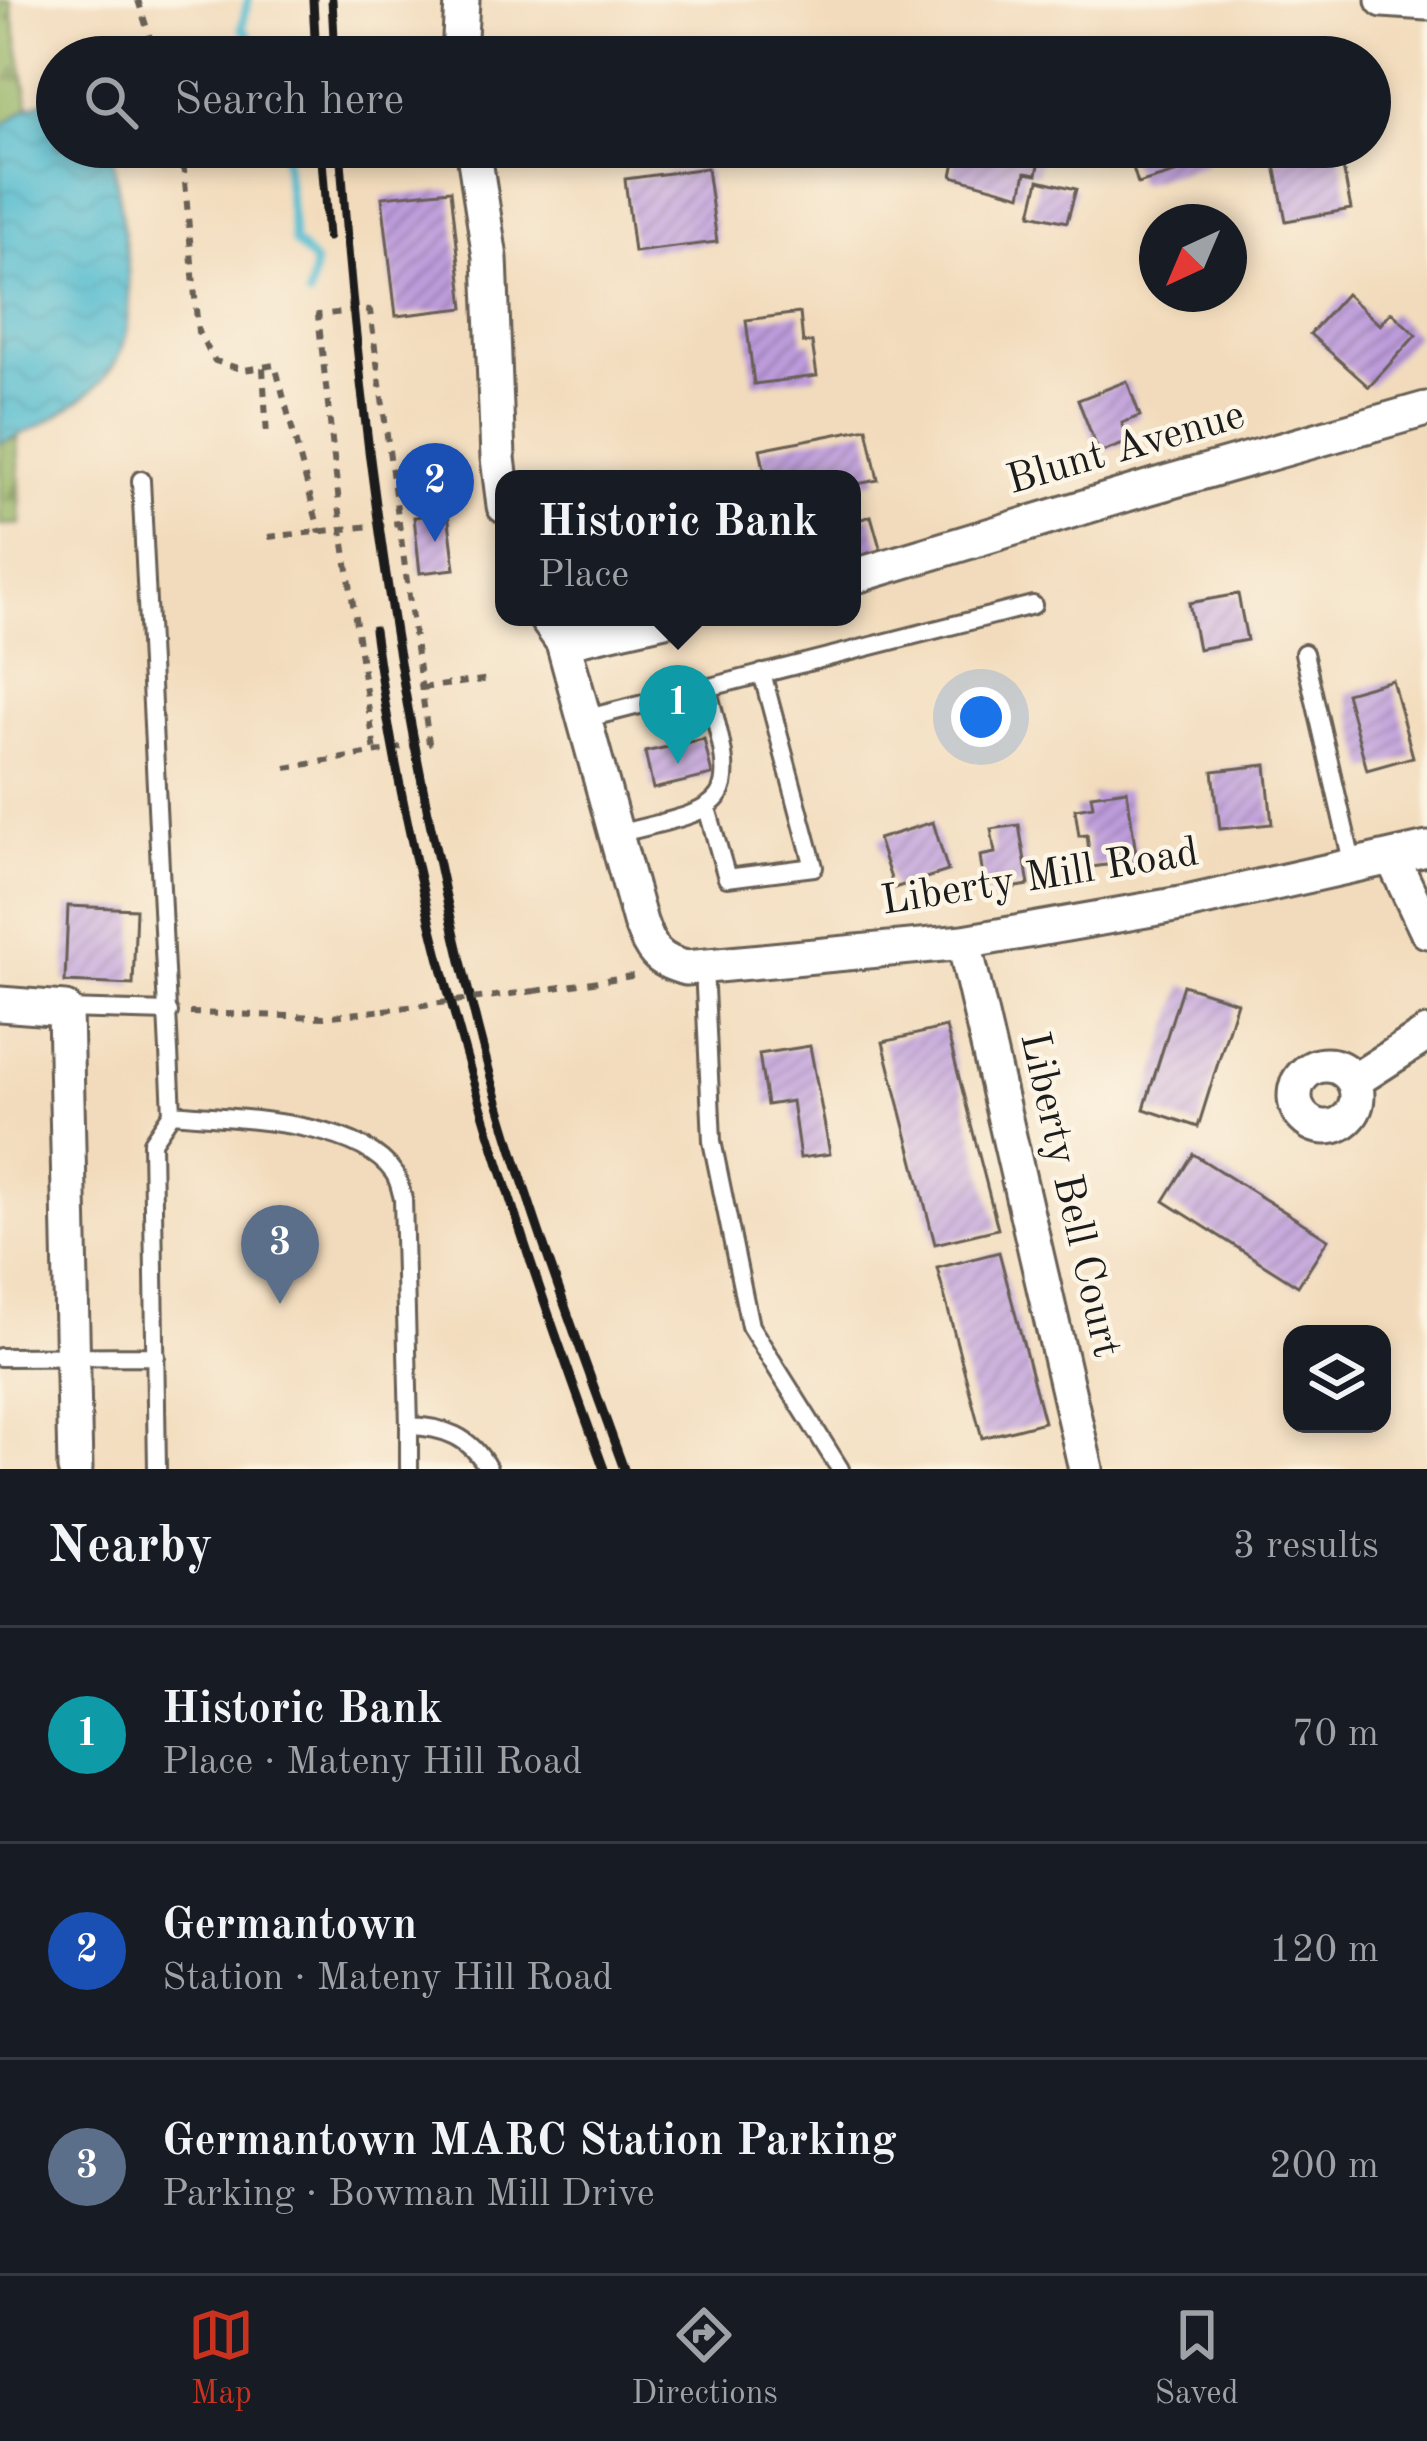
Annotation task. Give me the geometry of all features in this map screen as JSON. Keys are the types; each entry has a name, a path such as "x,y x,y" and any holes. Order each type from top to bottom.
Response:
{"street":[{"path":"460,36 462,0"},
{"path":"1383,0 1427,3"},
{"path":"476,168 490,258 499,470"},
{"name":"Blunt Avenue","path":"861,574 1426,409"},
{"path":"584,626 554,629 650,949 663,962"},
{"name":"Liberty Mill Road","path":"663,962 686,968 964,942 1186,903 1427,849"},
{"path":"1392,857 1427,931"},
{"name":"Liberty Bell Court","path":"964,942 1086,1469"},
{"path":"0,1004 65,1009 75,1469"},
{"path":"1354,1081 1427,1034"}],"lane":[{"path":"141,480 172,1113 152,1142 157,1469"},
{"path":"584,718 1033,605"},
{"path":"1304,653 1353,866"},
{"path":"707,808 728,878 814,867 762,674"},
{"path":"616,834 689,817 722,793 728,772 706,687"},
{"path":"704,966 712,1141 750,1326 840,1469"},
{"path":"65,1009 169,1012"},
{"path":"172,1113 319,1132 374,1153 395,1174 403,1199 409,1469"},
{"path":"0,1357 156,1356"},
{"path":"409,1426 438,1427 465,1440 488,1469"}],"path":[{"path":"138,0 149,36"},
{"path":"184,168 198,332 214,361 244,370 275,364 320,533"},
{"path":"286,768 375,752 429,742 370,310 318,315 342,530 375,752"},
{"path":"263,368 267,437"},
{"path":"268,537 399,523"},
{"path":"422,688 490,679"},
{"path":"169,1012 276,1017 384,1010 629,979 663,962"}],"green space":[{"path":"0,0 10,0 29,107 0,127"},
{"path":"18,436 21,524 0,525 0,443"}],"water":[{"path":"36,104 36,168 115,168 126,252 128,320 118,358 92,390 37,427 0,443 0,127"}],"building":[{"path":"707,168 717,242 634,252 625,179"},
{"path":"954,168 1038,168 1037,174 1026,172 1021,195 952,176"},
{"path":"1133,168 1192,168 1138,184"},
{"path":"1276,168 1343,168 1351,209 1286,221"},
{"path":"1039,180 1076,189 1067,222 1031,214"},
{"path":"451,190 464,308 396,316 382,197"},
{"path":"1346,294 1380,325 1391,312 1416,335 1369,387 1310,334"},
{"path":"800,313 803,343 812,342 817,376 754,384 746,320"},
{"path":"1127,381 1140,416 1122,423 1129,442 1099,453 1078,400"},
{"path":"867,428 878,480 861,483 861,470 764,470 760,449"},
{"path":"448,513 455,569 420,573 414,517"},
{"path":"871,516 881,551 861,557 861,519"},
{"path":"1238,594 1247,640 1198,649 1189,603"},
{"path":"1392,680 1413,757 1367,770 1346,693"},
{"path":"704,739 712,775 653,789 645,752"},
{"path":"1266,765 1272,824 1220,829 1213,771"},
{"path":"1127,790 1137,861 1091,867 1087,835 1079,836 1075,809 1093,806 1091,795"},
{"path":"933,822 948,871 894,888 878,839"},
{"path":"1019,825 1029,885 985,892 980,856 995,853 991,829"},
{"path":"68,906 136,909 133,985 65,982"},
{"path":"1183,985 1237,1002 1198,1127 1144,1109"},
{"path":"946,1027 998,1229 935,1244 883,1042"},
{"path":"810,1046 830,1154 800,1158 792,1101 767,1105 759,1054"},
{"path":"1193,1154 1328,1239 1298,1286 1164,1201"},
{"path":"999,1252 1044,1422 982,1438 937,1268"}],"waterway":[{"path":"248,0 242,28 248,36"},
{"path":"286,168 294,242 315,263 309,296"}],"railway":[{"path":"313,0 315,36"},
{"path":"332,0 334,36"},
{"path":"323,168 328,237"},
{"path":"342,168 374,494 433,836 502,1115 624,1469"},
{"path":"374,630 412,845 466,1056 531,1264 604,1469"}],"place":[{"name":"Germantown","path":"435,542"},
{"name":"Historic Bank","path":"678,764"},
{"name":"Germantown MARC Station Parking","path":"280,1304"}]}
